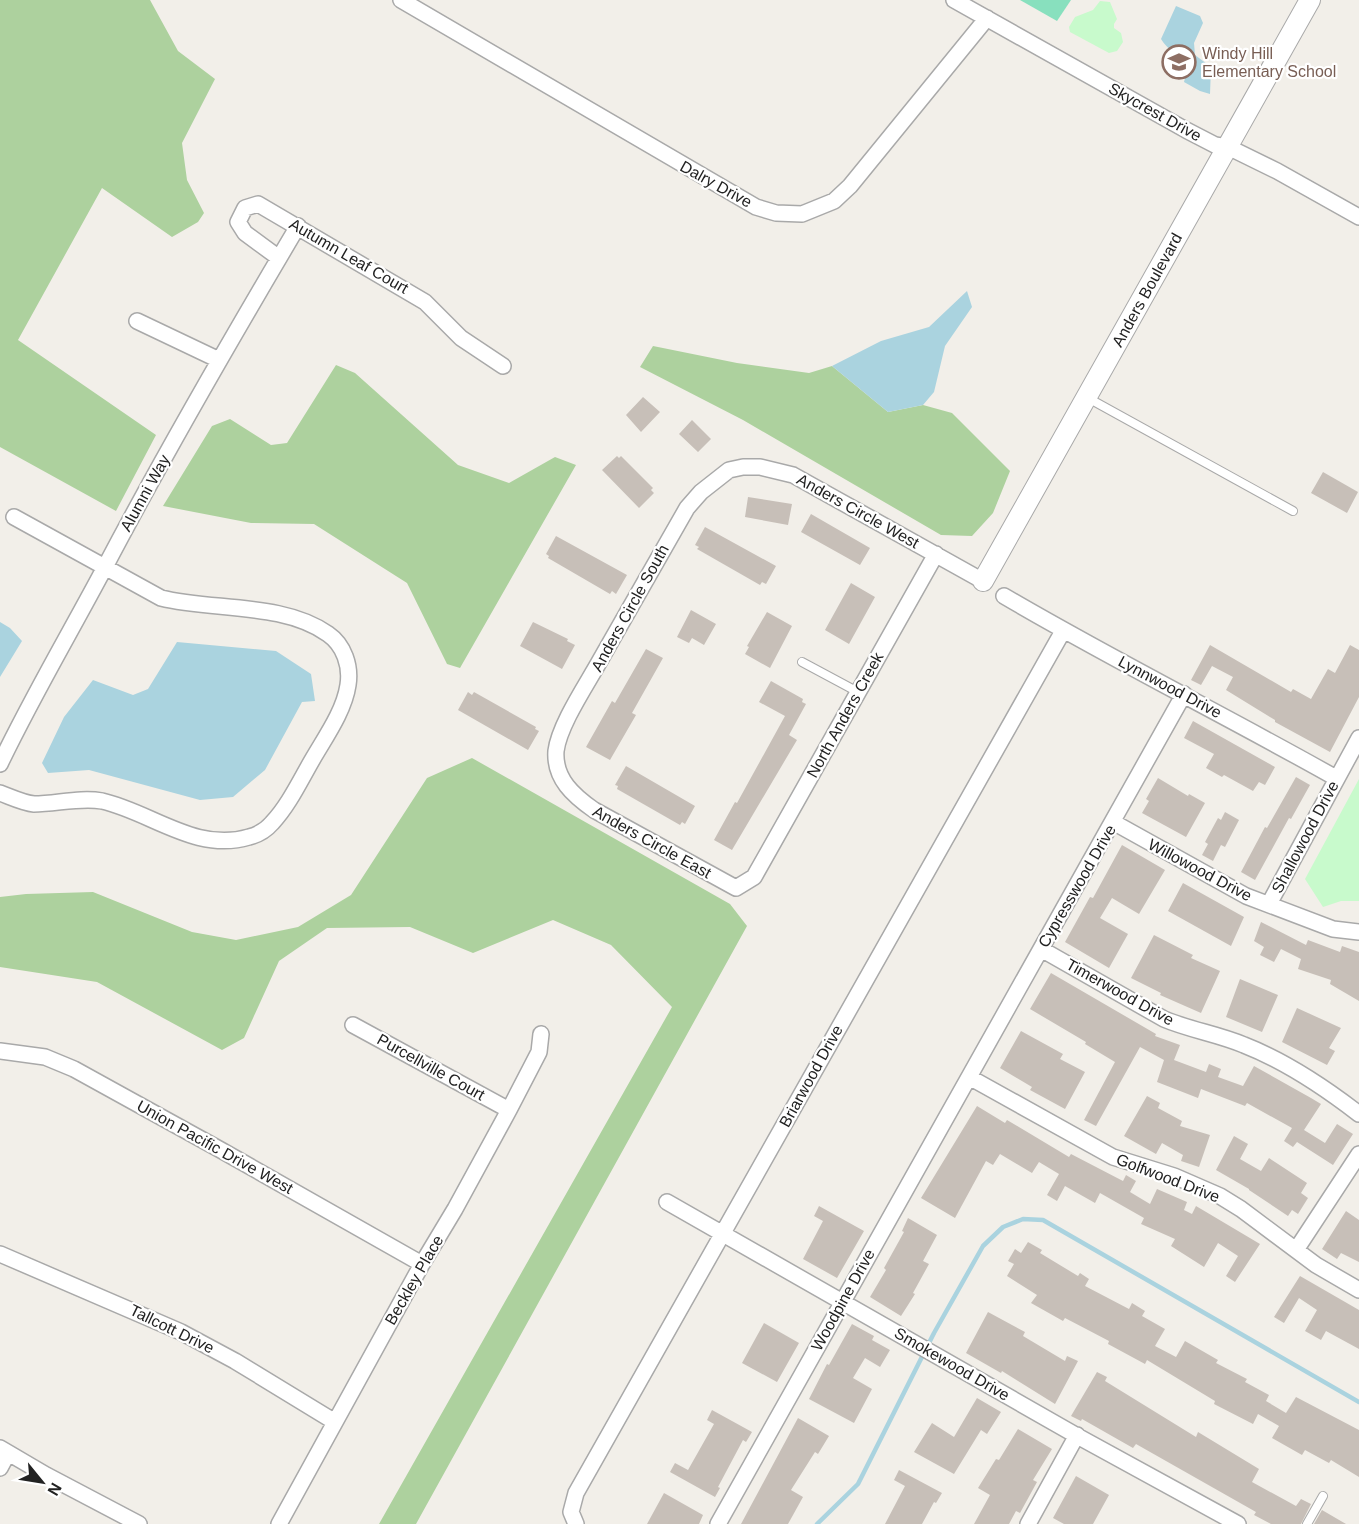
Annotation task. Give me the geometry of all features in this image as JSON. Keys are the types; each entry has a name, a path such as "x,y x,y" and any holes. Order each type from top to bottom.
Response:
{"street":[{"name":"Dalry Drive","path":"401,0 756,207 776,213 801,214 834,201 850,186 987,18"},
{"name":"Skycrest Drive","path":"954,0 1186,130 1277,171 1359,217"},
{"name":"Anders Boulevard","path":"983,581 1310,0"},
{"name":"Autumn Leaf Court","path":"279,258 245,233 238,222 245,208 258,204 425,302 461,338 503,366"},
{"name":"Alumni Way","path":"0,764 48,668 219,360 298,226"},
{"path":"137,321 219,360"},
{"name":"Anders Circle West","path":"743,467 760,466 793,475 983,581"},
{"name":"Anders Circle South","path":"560,775 556,751 572,711 687,508 701,492 729,470 743,467"},
{"path":"0,793 33,804 100,801 177,831 212,840 230,841 250,837 271,824 288,802 344,702 349,685 348,663 340,645 328,634 310,624 283,615 180,603 161,598 14,517"},
{"name":"North Anders Creek","path":"753,877 936,554"},
{"name":"Lynnwood Drive","path":"1004,596 1063,631 1184,694 1336,778"},
{"name":"Briarwood Drive","path":"576,1524 571,1512 576,1493 1063,631"},
{"name":"Cypresswood Drive","path":"969,1077 1184,694"},
{"name":"Shallowood Drive","path":"1269,904 1359,738"},
{"name":"Anders Circle East","path":"560,775 566,788 594,810 735,888 753,877"},
{"name":"Willowood Drive","path":"1113,822 1246,897 1333,929 1359,932"},
{"name":"Timerwood Drive","path":"1041,949 1180,1026 1244,1045 1296,1071 1359,1114"},
{"name":"Purcellville Court","path":"353,1025 509,1110"},
{"name":"Beckley Place","path":"279,1524 509,1110 539,1052 541,1034"},
{"name":"Union Pacific Drive West","path":"0,1051 45,1057 74,1069 422,1264"},
{"name":"Golfwood Drive","path":"969,1077 1113,1157 1174,1176 1220,1196 1333,1277 1359,1290"},
{"name":"Woodpine Drive","path":"718,1524 969,1077"},
{"path":"1296,1250 1359,1154"},
{"name":"Smokewood Drive","path":"667,1202 843,1300 1077,1436 1238,1524"},
{"name":"Tallcott Drive","path":"0,1254 181,1332 235,1360 335,1422"},
{"path":"1028,1524 1077,1436"},
{"path":"0,1468 4,1450 139,1524"}],"lane":[{"path":"1087,397 1293,511"},
{"path":"801,662 858,692"},
{"path":"1307,1524 1323,1497"}],"green space":[{"path":"0,0 150,0 178,51 215,79 182,143 187,180 204,213 198,222 172,237 102,188 18,340 156,435 116,511 0,447"},
{"path":"1020,0 1071,0 1057,21"},
{"path":"1100,1 1110,2 1117,19 1114,28 1121,33 1123,42 1117,51 1109,53 1070,32 1069,27 1075,17 1093,10"},
{"path":"653,346 737,363 809,373 832,366 888,412 923,405 952,413 1010,471 993,513 972,536 941,535 743,420 640,367"},
{"path":"336,365 355,373 458,465 509,483 555,457 576,465 460,668 447,664 407,583 314,524 251,523 163,506 212,426 230,419 271,445 287,443"},
{"path":"472,758 730,904 747,926 416,1524 379,1524 672,1007 611,945 553,920 473,953 410,927 327,928 279,961 244,1038 222,1050 97,982 0,967 0,897 93,892 192,932 236,940 298,927 351,895 427,778"},
{"path":"1359,779 1359,901 1341,901 1323,907 1305,879"}],"water":[{"path":"1176,6 1200,16 1203,23 1194,43 1195,55 1211,67 1210,94 1184,82 1188,66 1161,39"},
{"path":"967,291 972,307 945,346 934,392 923,405 888,412 832,366 881,341 929,327"},
{"path":"0,622 10,628 22,641 0,677"},
{"path":"177,642 276,651 311,674 315,701 302,702 265,770 233,797 200,800 89,770 48,773 42,763 64,717 93,680 133,695 148,689"}],"building":[{"path":"643,397 660,412 641,432 626,415"},
{"path":"692,420 711,439 698,452 679,434"},
{"path":"617,456 619,458 621,456 653,488 651,490 654,493 639,508 602,470"},
{"path":"1323,472 1358,492 1347,513 1311,493"},
{"path":"748,497 792,504 788,525 745,517"},
{"path":"811,514 870,548 860,565 801,532"},
{"path":"705,527 776,566 766,584 762,582 760,585 697,549 699,547 695,545"},
{"path":"556,536 627,575 616,594 612,591 610,594 548,558 546,554"},
{"path":"851,583 875,597 849,644 825,630"},
{"path":"691,610 716,624 704,645 692,638 689,643 677,637"},
{"path":"767,612 792,626 770,668 745,654 749,647 747,646"},
{"path":"533,622 568,639 567,641 575,645 562,669 520,646"},
{"path":"1210,645 1291,692 1293,689 1311,699 1328,669 1335,673 1350,645 1359,650 1359,697 1330,752 1275,722 1226,690 1233,677 1212,666 1201,685 1191,680"},
{"path":"646,649 663,658 632,713 636,715 610,760 586,747 612,701 615,703"},
{"path":"771,681 803,699 802,702 806,704 789,735 797,740 732,850 714,840 785,716 759,702"},
{"path":"468,692 472,695 474,692 536,727 535,729 539,731 528,750 458,710"},
{"path":"1193,721 1275,767 1265,785 1259,782 1253,791 1206,768 1214,754 1184,738"},
{"path":"626,766 695,806 685,824 682,822 680,825 617,789 618,786 615,785"},
{"path":"1296,777 1310,785 1255,880 1241,872"},
{"path":"1158,778 1188,796 1189,794 1205,803 1186,837 1142,813 1149,801 1146,799"},
{"path":"1225,812 1239,820 1225,847 1221,845 1213,861 1202,855 1208,844 1205,842 1218,818 1221,820"},
{"path":"1122,845 1165,870 1139,914 1112,898 1100,918 1128,934 1109,968 1065,942 1090,897 1093,898"},
{"path":"1183,883 1244,917 1231,946 1168,911"},
{"path":"1261,922 1306,945 1308,940 1340,952 1342,946 1359,952 1359,1001 1330,984 1331,980 1298,969 1301,959 1281,949 1274,962 1260,955 1264,947 1254,941"},
{"path":"1154,935 1193,955 1191,958 1220,971 1201,1013 1160,995 1161,993 1131,978"},
{"path":"1051,973 1156,1034 1155,1036 1180,1045 1174,1060 1206,1072 1209,1064 1221,1069 1218,1077 1243,1086 1254,1066 1321,1104 1304,1130 1325,1143 1337,1124 1353,1134 1333,1165 1297,1142 1293,1147 1284,1141 1292,1128 1247,1103 1245,1106 1201,1089 1198,1098 1157,1082 1164,1060 1140,1047 1096,1126 1084,1120 1115,1062 1030,1009"},
{"path":"1240,979 1278,995 1262,1032 1226,1017"},
{"path":"1297,1008 1341,1028 1329,1048 1335,1051 1327,1065 1282,1042"},
{"path":"1021,1031 1063,1054 1060,1059 1085,1072 1065,1109 1030,1090 1032,1087 1000,1068"},
{"path":"1147,1096 1160,1103 1158,1108 1182,1121 1180,1126 1210,1135 1199,1167 1181,1161 1183,1155 1162,1143 1156,1154 1124,1136"},
{"path":"977,1106 1005,1123 1007,1120 1069,1157 1071,1154 1123,1181 1126,1175 1136,1181 1130,1192 1150,1204 1157,1189 1187,1202 1184,1210 1192,1214 1196,1206 1260,1244 1235,1282 1226,1276 1238,1256 1218,1243 1204,1267 1171,1246 1175,1239 1141,1224 1144,1218 1100,1193 1095,1203 1065,1186 1057,1201 1047,1195 1059,1174 1039,1162 1032,1173 1000,1154 993,1165 986,1161 955,1218 921,1198"},
{"path":"1234,1136 1248,1144 1240,1159 1261,1171 1269,1158 1307,1183 1301,1193 1308,1198 1298,1214 1292,1210 1288,1216 1216,1170"},
{"path":"819,1206 864,1231 837,1278 803,1259 823,1221 814,1216"},
{"path":"1346,1211 1359,1220 1359,1262 1341,1253 1337,1259 1322,1249"},
{"path":"908,1218 937,1235 923,1261 929,1264 913,1293 915,1294 901,1316 870,1297 886,1270 884,1268 904,1232 902,1231"},
{"path":"1028,1242 1042,1250 1040,1253 1078,1276 1080,1273 1089,1279 1085,1286 1129,1309 1132,1303 1145,1311 1142,1316 1165,1329 1155,1346 1176,1357 1185,1341 1218,1360 1216,1363 1247,1379 1245,1382 1269,1395 1266,1401 1286,1413 1296,1397 1359,1430 1359,1477 1331,1460 1329,1463 1305,1450 1302,1455 1272,1438 1279,1426 1258,1414 1253,1424 1214,1404 1215,1401 1147,1360 1145,1364 1108,1344 1109,1341 1065,1318 1063,1321 1031,1303 1037,1295 1007,1276 1014,1264 1008,1261 1015,1249 1021,1253"},
{"path":"1300,1276 1359,1310 1359,1349 1326,1331 1321,1340 1305,1331 1317,1310 1299,1298 1284,1323 1274,1317"},
{"path":"988,1312 1025,1332 1023,1336 1065,1361 1067,1356 1078,1361 1055,1404 1002,1371 1001,1373 966,1353"},
{"path":"764,1323 799,1343 777,1382 742,1363"},
{"path":"852,1324 874,1336 872,1340 890,1350 880,1367 865,1358 853,1378 872,1389 854,1423 809,1399"},
{"path":"1097,1372 1107,1377 1105,1381 1196,1437 1198,1432 1259,1469 1252,1482 1296,1506 1301,1499 1311,1504 1301,1524 1271,1524 1254,1515 1256,1512 1136,1444 1133,1448 1082,1419 1081,1421 1071,1416"},
{"path":"977,1398 1001,1412 987,1434 981,1430 954,1474 914,1452 932,1423 954,1437"},
{"path":"712,1410 752,1432 746,1442 743,1440 715,1497 670,1472 675,1463 688,1470 714,1424 707,1420"},
{"path":"798,1418 829,1436 818,1454 815,1452 791,1490 803,1497 788,1524 741,1524"},
{"path":"1018,1429 1052,1449 1033,1480 1037,1482 1020,1513 1016,1511 1009,1524 974,1524 990,1495 978,1488"},
{"path":"899,1470 942,1493 936,1503 934,1502 922,1524 885,1524 905,1486 894,1480"},
{"path":"1076,1476 1109,1495 1093,1524 1064,1524 1053,1518"},
{"path":"664,1493 703,1515 699,1524 647,1524"},
{"path":"1322,1510 1346,1524 1314,1524"}],"waterway":[{"path":"817,1524 858,1484 934,1333 983,1246 1003,1227 1023,1219 1043,1220 1359,1402"}],"place":[{"name":"Windy Hill Elementary School","path":"1179,62"}]}
